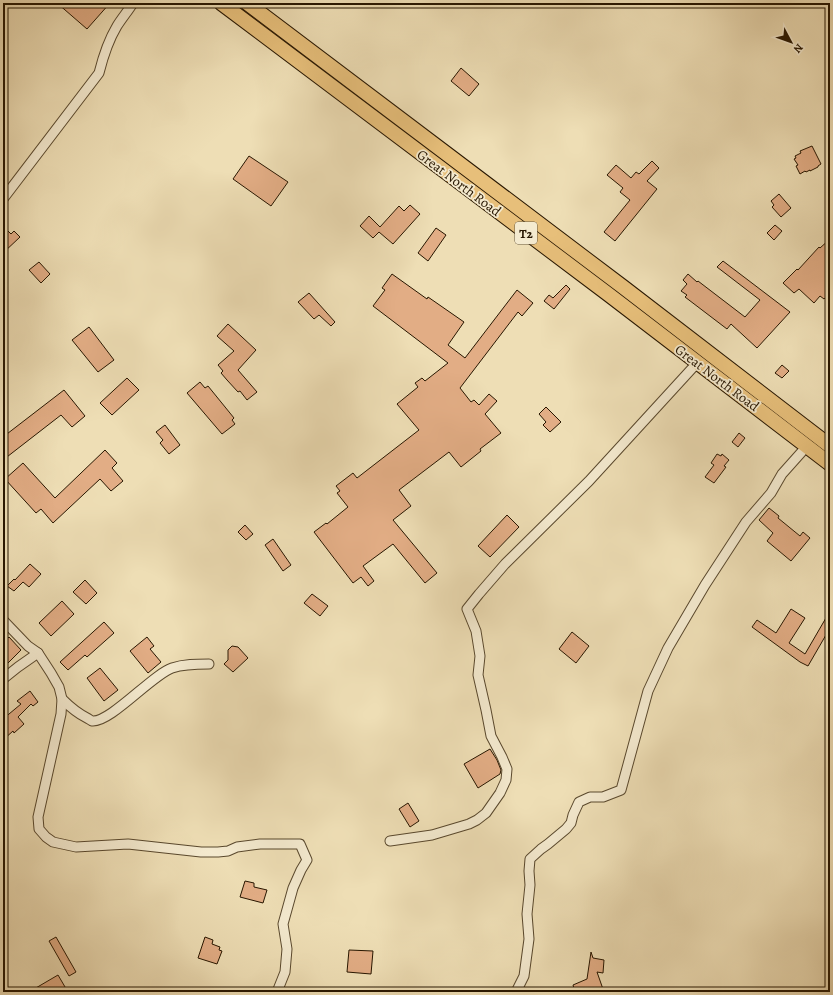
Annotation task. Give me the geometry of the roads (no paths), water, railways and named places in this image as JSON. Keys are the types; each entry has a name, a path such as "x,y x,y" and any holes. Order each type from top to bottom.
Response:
{"main road":[{"name":"Great North Road","path":"221,3 830,464"},
{"name":"Great North Road","path":"247,3 659,314 830,446"}],"street":[{"path":"3,199 99,73 103,55 108,43 116,27 133,3"},
{"path":"390,841 432,835 470,824 486,813 500,793 506,780 507,769 491,736 478,675 480,656 476,631 467,610 505,564 589,481 697,363"},
{"path":"516,992 524,976 529,939 527,914 530,884 530,859 566,829 571,823 573,814 579,802 590,797 603,797 621,790 648,690 668,648 704,585 746,522 771,493 782,474 807,446"},
{"path":"3,620 28,646 38,653 59,686 62,700 61,714 38,817 39,829 46,837 53,842 76,847 128,844 201,852 228,851 237,847 260,844 300,844 307,860 293,888 283,924 287,949 285,972 277,992"},
{"path":"3,679 38,653"},
{"path":"62,700 73,711 92,721 101,719 111,714 162,674 172,668 187,664 209,664"}]}
